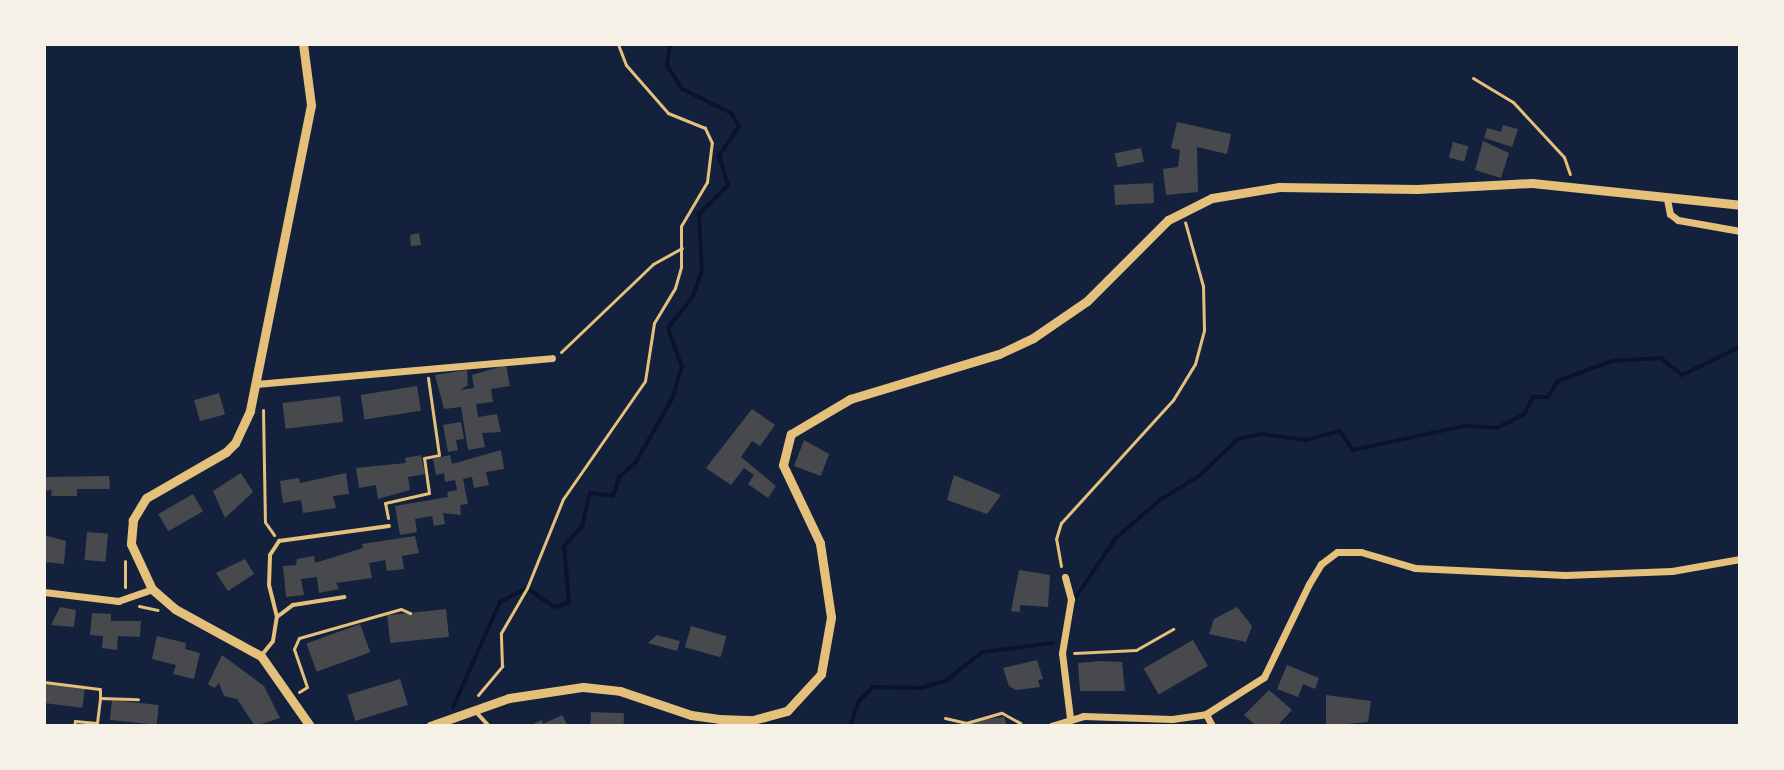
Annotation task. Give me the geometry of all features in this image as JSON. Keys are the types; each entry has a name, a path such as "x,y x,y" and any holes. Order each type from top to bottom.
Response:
{"street":[{"path":"303,44 311,105 256,384 235,443 159,488 136,513 131,544 152,589 175,609 261,656 292,696 310,726"},
{"path":"430,726 473,709 534,693 583,687 620,691 679,712 719,719 765,718 799,703 826,662 831,617 820,543 783,465 791,434 850,399 999,354 1033,338 1087,301 1180,212 1238,191 1279,187 1570,184 1667,199 1740,205"},
{"path":"1667,199 1670,214 1678,220 1740,231"},
{"path":"256,384 495,359 552,358"},
{"path":"1051,726 1070,718 1206,714 1264,677 1309,584 1321,564 1337,552 1361,552 1415,568 1565,575 1672,571 1740,559"},
{"path":"1065,577 1071,599 1062,653 1070,718"},
{"path":"44,592 118,601 152,589"},
{"path":"1206,714 1212,726"}],"lane":[{"path":"261,656 273,641 277,617 269,585 270,555 279,541 389,526"},
{"path":"277,617 293,605 344,597"},
{"path":"473,709 489,726"}],"path":[{"path":"481,692 502,666 501,633 527,588 563,499 645,381 654,323 675,288 682,248 681,226 707,182 712,143 699,124 668,113 626,65 618,44"},
{"path":"1473,78 1513,102 1550,140 1570,170 1570,184"},
{"path":"1065,577 1057,556 1061,523 1173,400 1199,353 1203,286 1195,245 1180,212"},
{"path":"552,358 653,264 682,248"},
{"path":"387,516 385,503 429,493 424,458 439,455 428,377"},
{"path":"256,384 263,396 265,522 279,541"},
{"path":"292,696 307,687 294,649 299,638 401,609 410,613"},
{"path":"1074,653 1136,650 1173,629"},
{"path":"44,682 100,689 97,723 75,721 74,726"},
{"path":"100,698 138,699"},
{"path":"945,718 966,723 1002,713 1020,723"}],"building":[{"path":"1177,122 1231,134 1227,154 1197,147 1198,192 1166,195 1163,169 1178,167 1180,150 1171,148"},
{"path":"1503,125 1518,129 1512,147 1484,138 1487,128 1501,132"},
{"path":"1483,141 1509,153 1501,178 1475,170"},
{"path":"1453,142 1468,146 1464,162 1449,157"},
{"path":"1141,148 1144,162 1118,167 1115,154"},
{"path":"1153,183 1154,203 1115,205 1114,185"},
{"path":"419,233 421,245 411,246 410,235"},
{"path":"506,365 510,386 491,389 493,402 476,404 478,417 497,414 501,432 482,433 485,447 468,450 461,407 444,409 435,375 467,370 468,385 460,390 474,388 472,375"},
{"path":"417,386 421,411 365,420 361,395"},
{"path":"219,393 225,414 200,421 194,400"},
{"path":"340,396 343,422 286,429 282,403"},
{"path":"752,409 775,425 760,446 752,441 741,457 776,486 768,498 748,484 754,475 744,468 731,485 706,468"},
{"path":"461,422 464,439 456,440 458,450 448,452 443,425"},
{"path":"804,440 829,454 821,476 794,466"},
{"path":"501,450 504,469 486,472 489,485 474,488 472,477 463,479 468,504 460,505 461,515 443,513 445,524 434,526 432,516 415,519 417,532 400,535 395,506 448,497 447,492 457,490 455,480 445,482 444,473 436,475 433,459 450,455 452,464"},
{"path":"421,455 425,474 408,477 410,490 378,499 376,485 359,488 356,468 406,463 405,458"},
{"path":"241,473 253,492 225,518 213,491"},
{"path":"346,473 349,494 333,496 336,508 303,513 301,500 283,503 280,481 299,478 300,483"},
{"path":"954,475 1001,495 987,514 947,500"},
{"path":"109,476 110,489 77,489 77,496 51,496 52,490 44,491 44,477"},
{"path":"193,494 203,511 168,531 158,514"},
{"path":"87,532 108,534 105,562 85,560"},
{"path":"44,535 66,541 64,564 44,562"},
{"path":"415,536 419,553 402,556 404,569 387,571 385,560 369,563 372,578 336,583 339,589 319,593 317,577 301,579 304,595 286,597 283,566 296,565 297,559 314,556 315,563 363,548 362,544"},
{"path":"245,559 254,574 228,591 216,573"},
{"path":"1019,570 1050,575 1048,607 1020,605 1020,612 1011,611"},
{"path":"60,607 76,610 74,627 51,625"},
{"path":"1237,607 1252,626 1246,642 1209,634 1214,619"},
{"path":"446,609 449,637 390,643 387,615"},
{"path":"92,613 111,614 111,621 141,621 140,637 118,636 117,650 102,648 103,636 90,635"},
{"path":"360,624 370,652 317,672 306,643"},
{"path":"691,626 727,636 721,657 685,647"},
{"path":"657,635 680,641 677,651 648,643"},
{"path":"157,636 186,643 185,649 200,653 194,679 173,674 176,665 152,659"},
{"path":"1193,640 1208,666 1159,694 1144,668"},
{"path":"222,655 264,686 280,718 255,726 237,699 224,696 219,683 214,688 208,684"},
{"path":"1037,660 1043,679 1038,680 1040,687 1016,690 1009,686 1003,668"},
{"path":"1122,662 1125,691 1080,691 1078,663"},
{"path":"1287,665 1319,678 1315,689 1303,684 1298,697 1277,689"},
{"path":"400,679 408,705 355,721 347,695"},
{"path":"44,684 85,689 82,708 44,703"},
{"path":"1269,690 1292,710 1277,726 1256,726 1244,715"},
{"path":"1326,695 1371,701 1368,722 1326,726"},
{"path":"112,700 159,705 157,725 110,720"},
{"path":"591,712 624,713 624,726 591,726"},
{"path":"562,715 568,726 528,726 542,720 543,724"},
{"path":"1004,717 1007,726 966,726 986,719"}],"waterway":[{"path":"453,707 500,602 527,588 554,607 569,602 564,546 582,527 590,493 613,496 619,477 636,462 672,399 682,367 668,328 693,296 702,270 699,214 728,185 719,156 739,126 731,113 682,89 667,65 670,44"},
{"path":"1076,597 1116,538 1160,500 1199,476 1238,439 1261,434 1306,440 1340,431 1353,450 1464,426 1497,428 1524,414 1533,397 1548,397 1558,381 1612,361 1661,358 1682,375 1740,347"},
{"path":"850,726 859,701 873,687 921,688 947,680 982,652 1052,643"}]}
